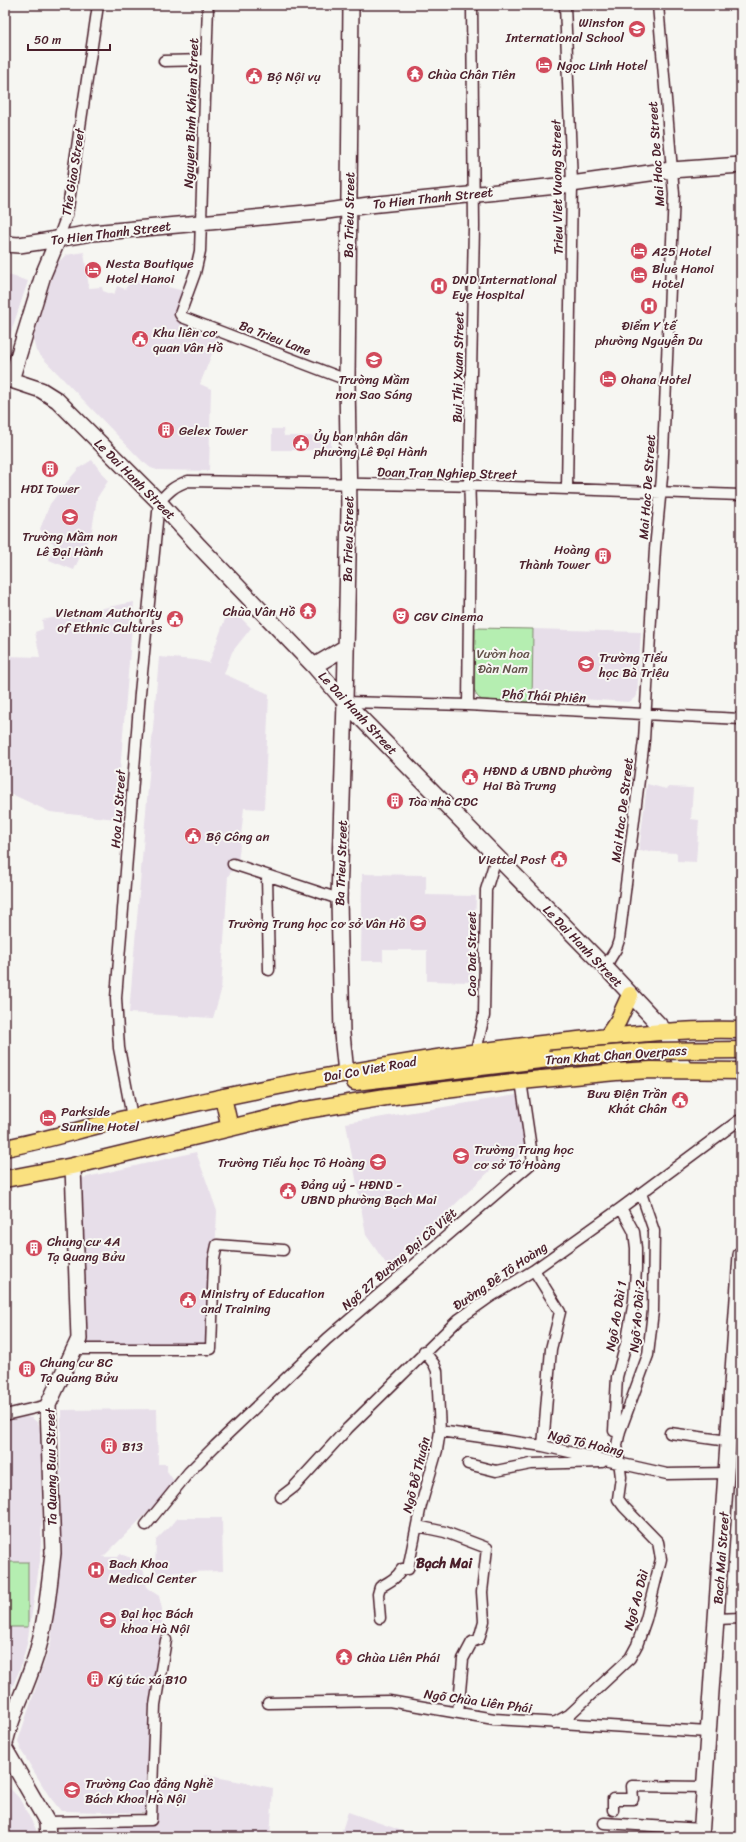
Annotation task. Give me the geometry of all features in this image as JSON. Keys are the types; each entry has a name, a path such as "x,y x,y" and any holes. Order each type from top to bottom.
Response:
{"main road":[{"path":"616,1072 624,1058 625,1049 619,1041 607,1037 620,1018 630,995"},
{"name":"Dai Co Viet Road","path":"5,1148 43,1140 132,1117 223,1097 346,1073 476,1051 664,1031 741,1030"},
{"name":"Tran Khat Chan Overpass","path":"328,1077 357,1082 453,1069 570,1057 649,1051 741,1050"},
{"name":"Tran Khat Chan Overpass","path":"386,1097 426,1082 492,1066"},
{"path":"5,1179 72,1166 300,1111 386,1097 521,1081 616,1072 651,1070 741,1071"},
{"path":"223,1097 230,1128"}],"street":[{"name":"The Giao Street","path":"8,379 42,275 58,240 67,215 98,5"},
{"name":"Nguyen Binh Khiem Street","path":"201,222 208,5"},
{"name":"Ba Trieu Street","path":"346,1073 342,1034 339,899 346,702 348,484 347,380 351,5"},
{"name":"Bui Thi Xuan Street","path":"468,705 474,194 472,5"},
{"name":"Trieu Viet Vuong Street","path":"565,5 572,184 567,488"},
{"name":"Mai Hac De Street","path":"605,967 616,949 619,940 645,715 660,492 674,194 658,5"},
{"path":"164,61 206,60"},
{"name":"To Hien Thanh Street","path":"5,244 19,245 58,240 92,233 350,208 572,184 671,170 741,165"},
{"name":"Ba Trieu Lane","path":"201,222 200,251 195,273 180,314 182,317 347,380"},
{"name":"Le Dai Hanh Street","path":"8,379 42,390 57,400 159,502 314,666 346,702 496,858 605,967 664,1031 685,1070"},
{"name":"Doan Tran Nghiep Street","path":"159,502 175,486 188,481 567,488 741,495"},
{"name":"Hoa Lu Street","path":"132,1117 119,1048 116,998 140,693 159,502"},
{"path":"314,666 346,647"},
{"name":"Phố Thái Phiên","path":"346,702 468,705 741,719"},
{"name":"Cao Dat Street","path":"476,1051 484,1016 485,898 496,858"},
{"path":"233,864 339,899"},
{"path":"267,876 269,970"},
{"name":"Ngõ 27 Đường Đại Cồ Việt","path":"146,1525 189,1472 326,1339 533,1162 521,1081"},
{"name":"Đường Đê Tô Hoàng","path":"281,1497 294,1487 327,1449 424,1351 459,1319 490,1296 534,1270 621,1208 738,1121 741,1121"},
{"name":"Ta Quang Buu Street","path":"5,1744 8,1731 34,1664 40,1642 51,1571 53,1553 48,1405 79,1339 72,1166"},
{"name":"Ngõ Ao Dài 2","path":"618,1462 617,1445 620,1432 648,1356 653,1311 654,1231 641,1193"},
{"name":"Ngõ Ao Dài 1","path":"614,1431 617,1377 630,1321 636,1269 634,1232 621,1208"},
{"path":"75,1349 211,1349 214,1260 217,1245 283,1250"},
{"name":"Bach Mai Street","path":"701,1833 717,1619 728,1441 735,1410 741,1255"},
{"path":"534,1270 560,1312 551,1349 543,1446"},
{"name":"Ngõ Đỗ Thuận","path":"380,1618 378,1594 380,1587 395,1578 402,1569 408,1569 421,1505 437,1450 440,1431 437,1372 434,1364 424,1351"},
{"path":"5,1415 48,1405"},
{"name":"Ngõ Tô Hoàng","path":"440,1431 543,1446 667,1474 727,1472"},
{"path":"670,1434 728,1441"},
{"path":"468,1464 496,1471 531,1464 618,1462"},
{"name":"Ngõ Ao Dài","path":"554,1723 569,1715 630,1658 637,1645 646,1619 660,1559 658,1542 618,1499 621,1477 618,1462"},
{"name":"Ngõ Đỗ Thuận","path":"417,1526 445,1532 487,1548 482,1592 484,1621 479,1639 472,1642 463,1659 458,1713"},
{"path":"717,1619 741,1618"},
{"path":"5,1749 47,1830 151,1820 155,1705 166,1640"},
{"name":"Ngõ Chùa Liên Phái","path":"268,1703 389,1701 494,1719 708,1732"},
{"path":"612,1810 613,1799 633,1799 632,1786 705,1787"},
{"path":"604,1823 701,1833"}],"shaded area":[{"path":"84,252 89,288 102,287 103,291 114,295 117,286 125,289 132,280 161,277 162,284 168,284 168,287 184,291 175,317 220,334 200,384 211,389 209,471 157,470 151,468 142,461 36,351 33,339 56,264 66,255"},
{"path":"5,274 28,281 5,350"},
{"name":"Ủy ban nhân dân phường Lê Đại Hành","path":"272,429 283,429 284,436 331,436 331,450 272,450"},
{"name":"Trường Mầm non Lê Đại Hành","path":"92,460 108,481 97,498 92,530 74,570 49,560 54,543 46,539 40,529 50,504 79,468"},
{"path":"134,602 116,819 50,812 5,791 5,656 40,657 35,632 43,629 42,620"},
{"name":"Bộ Công an","path":"233,610 251,628 232,652 224,674 269,694 264,809 244,808 238,863 228,876 221,991 213,1018 129,1013 159,657 196,660 209,663 225,619"},
{"name":"Trường Tiểu học Bà Triệu","path":"533,629 641,632 637,696 629,702 532,696"},
{"path":"647,784 666,789 667,787 693,788 691,819 699,820 696,862 677,861 677,853 639,851"},
{"name":"Trường Trung học cơ sở Vân Hồ","path":"362,874 426,875 426,895 476,896 473,982 427,981 427,950 383,950 383,961 361,961"},
{"path":"517,1095 527,1150 511,1163 496,1165 441,1218 432,1231 389,1268 366,1235 346,1123"},
{"path":"196,1152 217,1211 211,1349 75,1349 74,1180"},
{"name":"Đại học Bách khoa Hà Nội","path":"157,1409 158,1464 167,1464 167,1471 174,1481 173,1487 103,1557 118,1557 120,1554 137,1560 144,1572 147,1588 159,1596 162,1609 162,1632 148,1710 146,1813 61,1811 49,1796 22,1752 18,1741 51,1642 60,1557 61,1410"},
{"path":"25,1417 32,1418 38,1423 41,1430 42,1521 40,1561 27,1644 20,1669 5,1704 5,1420"},
{"name":"Đại học Bách khoa Hà Nội","path":"178,1518 222,1518 223,1571 155,1573 156,1540"},
{"path":"205,1775 273,1788 270,1837 63,1837 63,1827 154,1824 155,1783 204,1789"},
{"path":"5,1783 19,1798 36,1829 37,1837 5,1837"},
{"path":"348,1812 420,1837 340,1837"}],"green space":[{"name":"Vườn hoa Đàn Nam","path":"475,628 533,629 532,703 482,700 476,695 474,684"},
{"path":"5,1562 28,1562 28,1627 5,1627"}],"place":[{"name":"Winston International School","path":"637,29"},
{"name":"Ngọc Linh Hotel","path":"544,65"},
{"name":"Chùa Chân Tiên","path":"415,74"},
{"name":"Bộ Nội vụ","path":"254,76"},
{"name":"A25 Hotel","path":"639,251"},
{"name":"Nesta Boutique Hotel Hanoi","path":"93,270"},
{"name":"Blue Hanoi Hotel","path":"639,275"},
{"name":"DND International Eye Hospital","path":"439,286"},
{"name":"Điểm Y tế phường Nguyễn Du","path":"649,306"},
{"name":"Khu liên cơ quan Vân Hồ","path":"140,339"},
{"name":"Trường Mầm non Sao Sáng","path":"374,360"},
{"name":"Ohana Hotel","path":"608,379"},
{"name":"Gelex Tower","path":"166,430"},
{"name":"Ủy ban nhân dân phường Lê Đại Hành","path":"301,443"},
{"name":"HDI Tower","path":"50,469"},
{"name":"Trường Mầm non Lê Đại Hành","path":"70,517"},
{"name":"Hoàng Thành Tower","path":"603,556"},
{"name":"Chùa Vân Hồ","path":"308,611"},
{"name":"CGV Cinema","path":"401,616"},
{"name":"Vietnam Authority of Ethnic Cultures","path":"175,619"},
{"name":"Trường Tiểu học Bà Triệu","path":"586,664"},
{"name":"HĐND & UBND phường Hai Bà Trưng","path":"470,777"},
{"name":"Tòa nhà CDC","path":"395,801"},
{"name":"Bộ Công an","path":"193,836"},
{"name":"Viettel Post","path":"559,859"},
{"name":"Trường Trung học cơ sở Vân Hồ","path":"418,923"},
{"name":"Bưu Điện Trần Khát Chân","path":"680,1100"},
{"name":"Parkside Sunline Hotel","path":"48,1118"},
{"name":"Trường Trung học cơ sở Tô Hoàng","path":"461,1156"},
{"name":"Trường Tiểu học Tô Hoàng","path":"378,1162"},
{"name":"Đảng uỷ - HĐND - UBND phường Bạch Mai","path":"288,1191"},
{"name":"Chung cư 4A Tạ Quang Bửu","path":"34,1248"},
{"name":"Ministry of Education and Training","path":"188,1300"},
{"name":"Chung cư 8C Tạ Quang Bửu","path":"27,1369"},
{"name":"B13","path":"109,1446"},
{"name":"Bach Khoa Medical Center","path":"96,1570"},
{"name":"Đại học Bách khoa Hà Nội","path":"108,1620"},
{"name":"Chùa Liên Phái","path":"344,1657"},
{"name":"Ký túc xá B10","path":"95,1679"},
{"name":"Trường Cao đẳng Nghề Bách Khoa Hà Nội","path":"72,1790"}],"district":[{"name":"Bạch Mai","path":"444,1563"}]}
